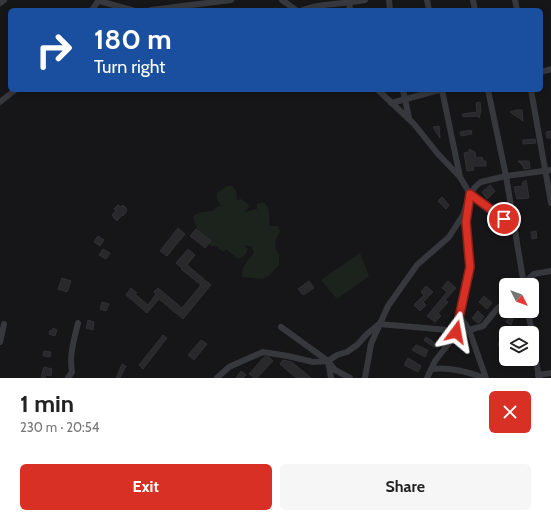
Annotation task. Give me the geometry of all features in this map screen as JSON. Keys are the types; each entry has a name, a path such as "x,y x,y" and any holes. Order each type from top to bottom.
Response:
{"street":[{"path":"0,3 4,0"},
{"path":"99,0 125,8"},
{"path":"167,8 230,0"},
{"path":"282,0 293,8"},
{"path":"308,0 310,7 365,0"},
{"path":"0,102 12,92"},
{"path":"380,92 409,118 438,154 460,178 470,194 515,228"},
{"path":"403,92 409,118"},
{"path":"391,103 433,92"},
{"path":"441,92 460,178"},
{"path":"488,92 506,176 522,278"},
{"path":"532,92 548,170 551,203"},
{"path":"364,378 371,344 388,306 418,265 449,237 463,214 470,194 476,186 481,182 506,176 548,170"},
{"path":"427,378 435,361 456,333 470,267 466,222 470,194"},
{"path":"530,278 534,274 551,271"},
{"path":"217,378 229,367 263,352 313,362 328,361 337,355 347,352 357,345 366,334 379,324 456,333 469,330 483,326 499,307"},
{"path":"460,315 469,330 485,378"},
{"path":"68,378 72,372 70,363 71,354 78,323"},
{"path":"0,342 4,324"},
{"path":"281,327 328,361 336,370 350,378"},
{"path":"328,361 331,378"},
{"path":"536,366 538,377 551,373"},
{"path":"432,369 442,368 457,370 485,378"}],"shaded area":[{"path":"227,186 232,186 236,191 237,200 241,199 248,204 249,207 245,212 257,209 257,204 263,202 266,204 269,210 270,226 278,226 280,232 275,246 279,255 279,265 263,279 242,277 247,261 254,253 252,247 246,245 245,246 248,249 246,253 243,257 238,259 226,249 223,252 216,246 211,246 202,236 195,224 194,215 213,211 217,207 221,206 217,199 217,193"},
{"path":"360,253 369,276 337,299 321,280"}],"building":[{"path":"480,102 481,111 479,118 478,116 463,117 462,114 477,112 476,103"},
{"path":"522,110 523,121 510,112"},
{"path":"439,126 440,138 433,127"},
{"path":"471,130 472,134 461,136 460,132"},
{"path":"551,131 551,138 547,138 546,132"},
{"path":"535,139 536,143 523,144 523,140"},
{"path":"469,149 475,152 476,158 482,157 483,161 486,161 486,166 473,166 474,170 467,171 464,153 469,152"},
{"path":"518,161 529,161 530,168 524,169"},
{"path":"526,180 529,198 517,199 514,187 523,186 522,183"},
{"path":"490,185 495,191 487,199 482,192"},
{"path":"442,197 449,205 446,209 438,201"},
{"path":"118,205 121,207 123,205 127,211 117,221 112,215 116,210 114,209"},
{"path":"178,228 185,234 167,256 160,251"},
{"path":"196,229 211,241 205,248 190,236"},
{"path":"536,231 537,238 532,239 531,232"},
{"path":"98,236 104,240 100,246 94,242"},
{"path":"103,249 110,253 106,259 99,255"},
{"path":"188,249 195,255 187,265 211,285 183,319 159,299 147,313 126,295 131,288 137,293 135,294 148,305 156,294 154,292 158,288 182,308 201,285 181,269 182,268 176,263"},
{"path":"62,278 71,281 67,292 58,289"},
{"path":"309,281 314,288 303,295 298,289"},
{"path":"448,281 456,288 445,300 448,302 438,313 441,316 435,322 427,316 447,292 442,288"},
{"path":"426,286 433,292 423,302 426,305 420,311 414,305 424,295 421,292"},
{"path":"484,296 492,303 487,309 479,302"},
{"path":"102,302 109,304 106,311 100,309"},
{"path":"478,311 484,317 478,323 472,318"},
{"path":"508,318 514,318 511,325 506,322"},
{"path":"88,320 94,322 93,330 86,328"},
{"path":"53,328 57,330 55,336 49,334 50,330 52,331"},
{"path":"163,335 167,338 143,369 139,365"},
{"path":"426,337 438,345 435,348 424,340"},
{"path":"201,340 207,344 194,360 188,355"},
{"path":"416,345 428,350 425,357 412,350"},
{"path":"44,351 51,352 50,357 43,356"},
{"path":"264,357 269,357 273,361 257,378 254,378 249,374"},
{"path":"408,358 421,366 418,372 404,365"},
{"path":"283,360 292,362 311,378 296,378 280,364"},
{"path":"122,364 126,366 120,378 116,378"},
{"path":"44,367 52,369 51,376 46,375 45,378 41,377"},
{"path":"241,371 246,375 243,378 236,378"}],"route":[{"path":"456,332 470,267 466,229 470,194 504,219"}]}
